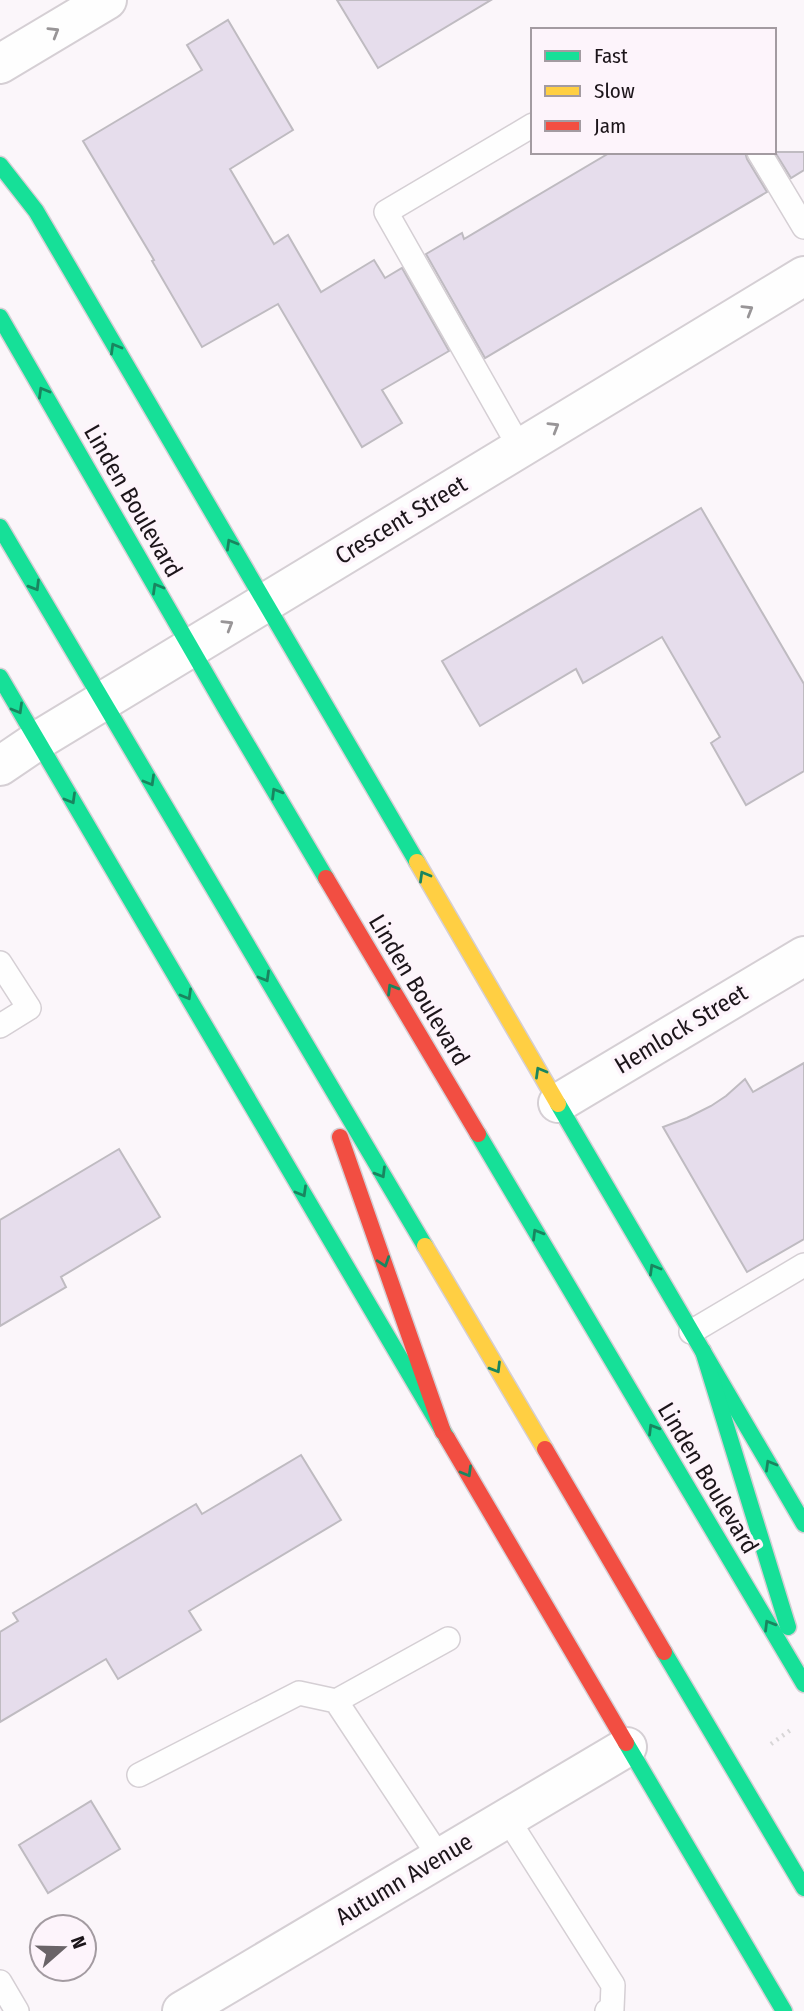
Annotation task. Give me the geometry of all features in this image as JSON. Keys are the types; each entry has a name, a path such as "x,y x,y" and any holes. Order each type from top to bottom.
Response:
{"main road":[{"path":"0,165 36,211 804,1524"},
{"name":"Linden Boulevard","path":"0,317 191,648 804,1681"},
{"path":"0,527 804,1888"},
{"path":"0,677 784,2011"},
{"path":"313,1059 443,1432"},
{"path":"697,1342 804,1681"}],"street":[{"path":"0,64 107,0"},
{"name":"Crescent Street","path":"0,766 103,700 804,276"},
{"name":"Hemlock Street","path":"558,1103 804,956"},
{"name":"Autumn Avenue","path":"182,2011 627,1747"}],"lane":[{"path":"520,447 386,212 531,126"},
{"path":"760,154 804,227"},
{"path":"0,963 29,1008 0,1026"},
{"path":"697,1342 804,1265"},
{"path":"139,1774 299,1693 337,1701 448,1639"},
{"path":"337,1701 440,1858"},
{"path":"507,1818 613,1985 612,2008 607,2011"},
{"path":"0,1982 17,2011"}],"path":[{"path":"767,1746 795,1727"}],"building":[{"path":"337,0 491,0 378,68"},
{"path":"228,20 293,130 230,169 274,244 288,235 321,292 374,260 385,278 402,268 449,351 382,390 402,423 362,447 278,304 202,347 83,141 202,70 187,45"},
{"path":"776,152 804,152 804,170 791,178"},
{"path":"608,154 746,154 767,192 485,358 426,254 462,233 464,239"},
{"path":"701,508 804,684 804,771 746,805 711,743 720,737 662,637 583,683 576,669 480,726 442,661"},
{"path":"804,1063 804,1239 747,1272 663,1127 711,1106 745,1079 753,1092"},
{"path":"119,1149 160,1217 61,1277 66,1287 0,1326 0,1220"},
{"path":"301,1455 341,1520 189,1611 201,1630 118,1679 106,1659 0,1722 0,1632 18,1621 13,1613 196,1504 202,1514"},
{"path":"91,1801 120,1849 48,1893 19,1845"}],"traffic: fast":[{"path":"0,165 36,211 417,862"},
{"path":"0,317 326,878"},
{"path":"0,527 425,1246"},
{"path":"0,677 447,1438"},
{"path":"558,1104 804,1524"},
{"path":"478,1134 804,1684"},
{"path":"703,1351 788,1627"},
{"path":"664,1652 804,1888"},
{"path":"626,1743 784,2011"}],"traffic: slow":[{"path":"417,862 558,1104"},
{"path":"425,1246 545,1449"}],"traffic: jam":[{"path":"326,878 478,1134"},
{"path":"340,1137 443,1432"},
{"path":"447,1438 626,1743"},
{"path":"545,1449 664,1652"}]}
